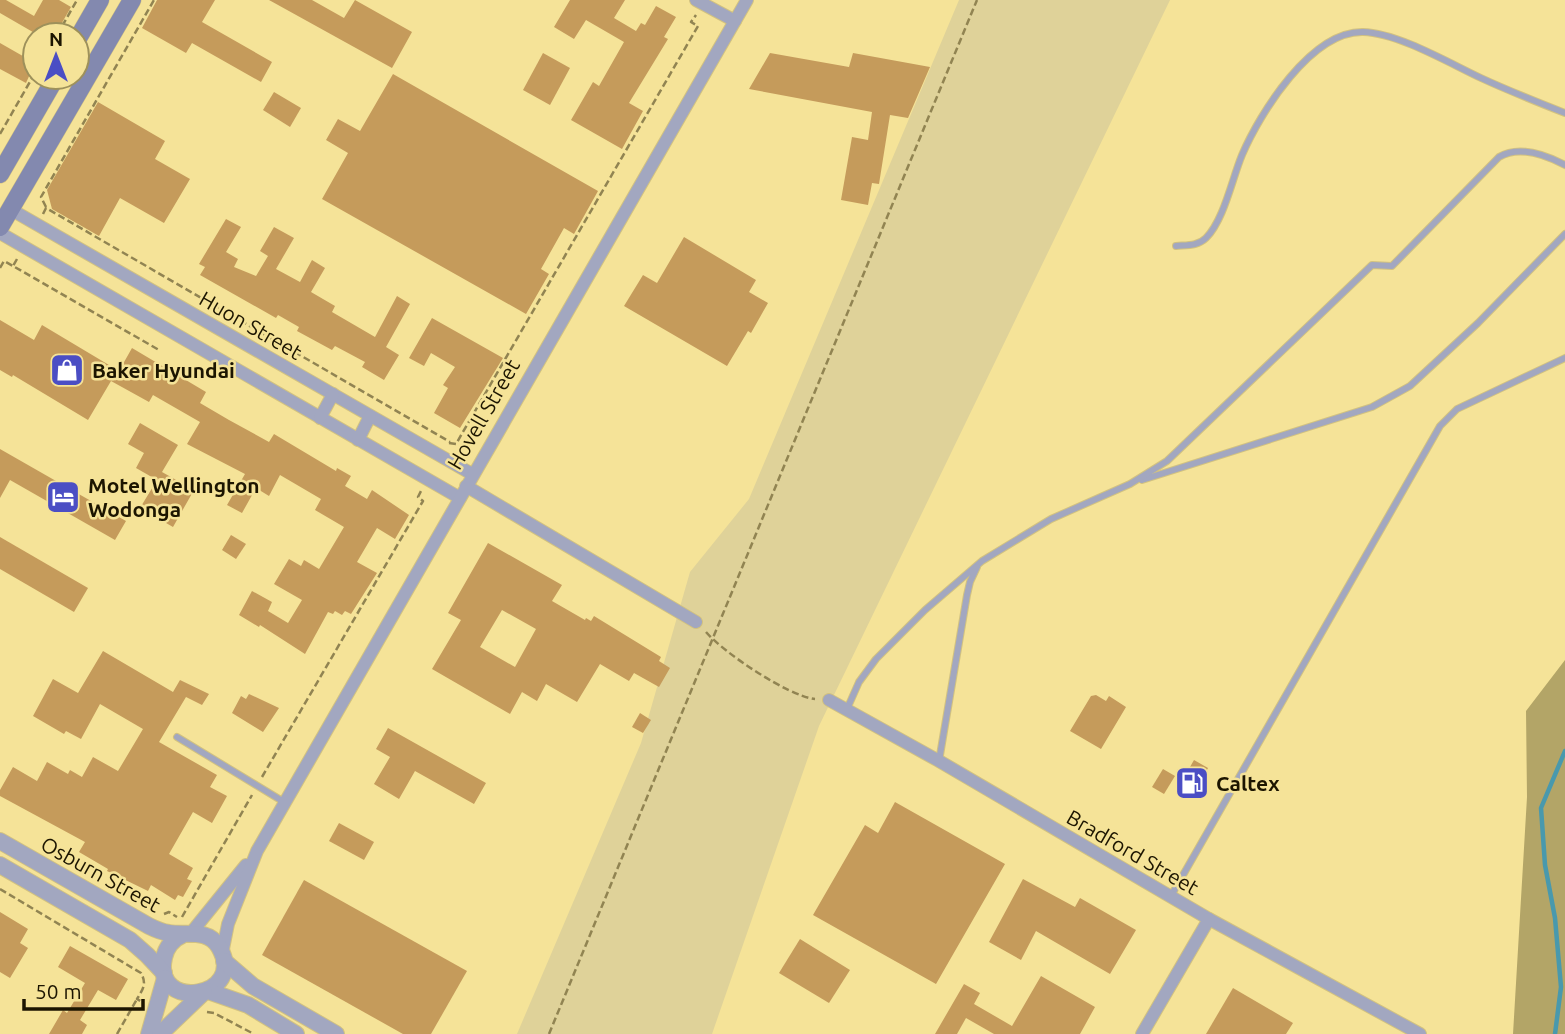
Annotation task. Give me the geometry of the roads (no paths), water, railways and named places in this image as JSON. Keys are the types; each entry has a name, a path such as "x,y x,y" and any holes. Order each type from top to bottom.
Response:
{"main road":[{"path":"88,21 100,0"},
{"path":"0,227 5,209 132,0"},
{"path":"0,174 48,91"}],"street":[{"path":"696,0 735,21"},
{"name":"Hovell Street","path":"223,958 228,924 257,851 747,0"},
{"name":"Huon Street","path":"5,209 108,265 472,474"},
{"path":"0,233 358,440 463,492 696,622"},
{"path":"95,288 108,265"},
{"path":"194,344 206,321"},
{"path":"320,418 333,394"},
{"path":"358,440 370,416"},
{"name":"Bradford Street","path":"829,699 1209,919 1420,1034"},
{"name":"Osburn Street","path":"0,841 133,919 162,932 187,933"},
{"name":"Hovell Street","path":"187,933 257,851"},
{"name":"Osburn Street","path":"0,865 130,940 148,954 164,976"},
{"path":"1142,1034 1209,919"},
{"path":"149,1034 164,976 163,962 167,949 176,938 187,933 204,935 213,940 223,958 253,986 336,1034"},
{"path":"160,1034 219,981 223,958"},
{"path":"164,976 172,986 183,992 206,992 248,1005 296,1034"}],"lane":[{"path":"1176,246 1201,242 1211,232 1242,154 1263,114 1305,62 1320,48 1341,36 1362,32 1386,37 1437,56 1514,94 1565,113"},
{"path":"1130,484 1167,461 1372,265 1392,266 1499,157 1512,151 1521,151 1565,165"},
{"path":"847,709 863,675 889,645 982,561 1051,519 1130,484 1372,407 1401,393 1478,323 1565,234"},
{"path":"1171,896 1440,426 1457,410 1565,358"},
{"path":"939,761 967,595 972,576 982,561"},
{"path":"177,737 284,802"}],"waterway":[{"path":"1555,1034 1561,987 1555,918 1545,865 1541,808 1565,751"}],"place":[{"name":"Baker Hyundai","path":"67,370"},
{"name":"Motel Wellington Wodonga","path":"63,497"},
{"name":"Caltex","path":"1192,783"}]}
